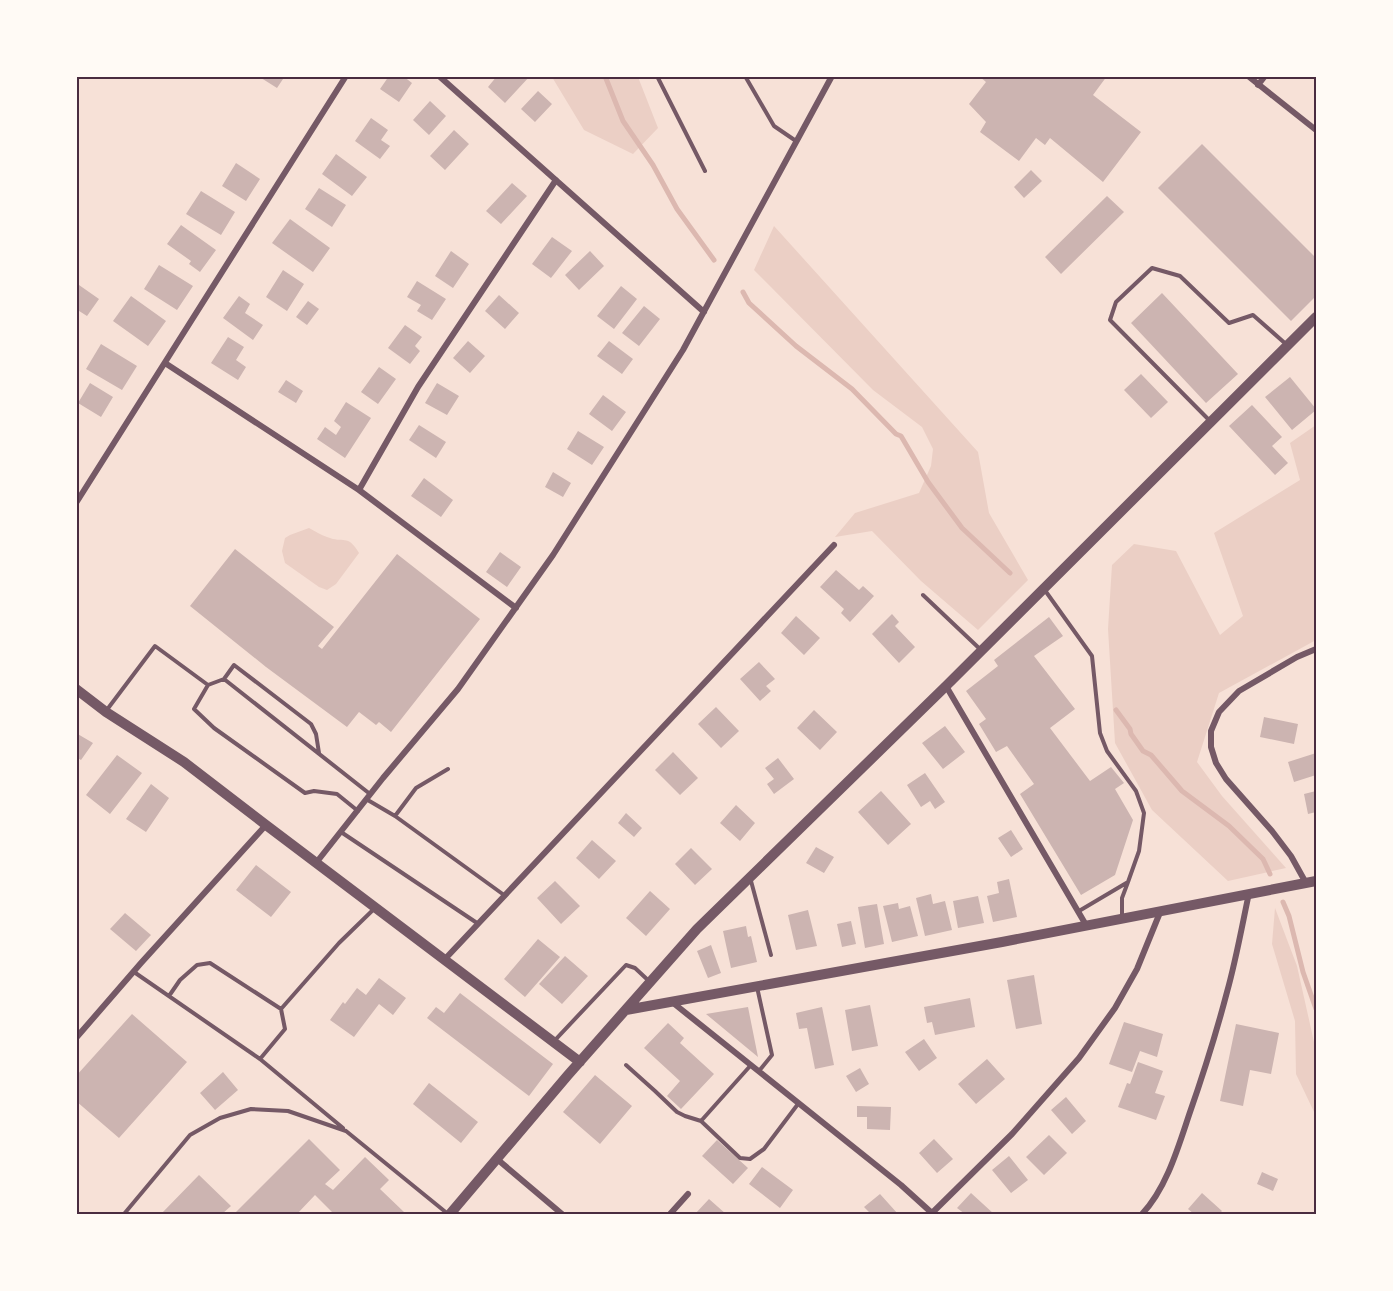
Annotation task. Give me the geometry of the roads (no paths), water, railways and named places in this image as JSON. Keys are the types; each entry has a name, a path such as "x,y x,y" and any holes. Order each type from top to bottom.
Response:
{"street":[{"path":"76,503 346,76"},
{"path":"439,76 705,312"},
{"path":"316,863 458,689 552,555 683,350 832,76"},
{"path":"1248,76 1317,130"},
{"path":"1258,85 1265,76"},
{"path":"359,490 418,387 556,180"},
{"path":"449,1215 697,929 946,686 1317,317"},
{"path":"165,363 359,490 516,608"},
{"path":"445,959 834,545"},
{"path":"626,1010 1311,882 1226,779 1216,763 1211,747 1211,731 1219,712 1239,692 1297,657 1317,649"},
{"path":"946,686 1086,925"},
{"path":"76,688 106,712 184,762 580,1062"},
{"path":"76,1038 266,825"},
{"path":"1142,1215 1167,1176 1208,1061 1228,991 1249,893"},
{"path":"672,1002 901,1185 932,1214 1012,1134 1079,1058 1115,1008 1137,969 1161,910"},
{"path":"497,1159 562,1215"},
{"path":"670,1215 688,1194"}],"lane":[{"path":"657,76 705,171"},
{"path":"745,76 774,126 796,141"},
{"path":"1211,422 1110,320 1116,302 1152,268 1180,276 1229,323 1253,315 1288,346"},
{"path":"1044,589 1092,656 1100,733 1107,751 1136,791 1144,813 1139,851 1122,898 1122,918"},
{"path":"923,595 981,651"},
{"path":"106,712 155,646 208,685"},
{"path":"319,754 316,734 310,724 234,665 224,679 208,685 194,709 214,728 305,793 314,791 337,794 358,811"},
{"path":"224,679 369,797 505,896"},
{"path":"395,816 416,788 448,769"},
{"path":"341,832 478,924"},
{"path":"750,877 771,955"},
{"path":"1078,912 1128,882"},
{"path":"281,1009 339,943 376,908"},
{"path":"169,996 180,980 197,965 210,963 281,1009 285,1029 260,1059"},
{"path":"554,1041 626,965 635,968 650,982"},
{"path":"134,972 260,1059 449,1215"},
{"path":"756,987 772,1055 759,1071"},
{"path":"626,1065 676,1112 701,1121 740,1158 750,1159 764,1149 799,1103"},
{"path":"701,1121 751,1065"},
{"path":"124,1215 190,1135 220,1118 252,1109 288,1111 346,1131"}],"waterway":[{"path":"605,76 623,121 653,165 677,209 714,260"},
{"path":"743,292 749,303 796,346 852,389 896,434 901,436 928,482 962,528 1010,573"},
{"path":"1116,710 1143,751 1151,755 1182,791 1229,826 1263,859 1270,874"},
{"path":"1283,902 1316,1009"}]}
